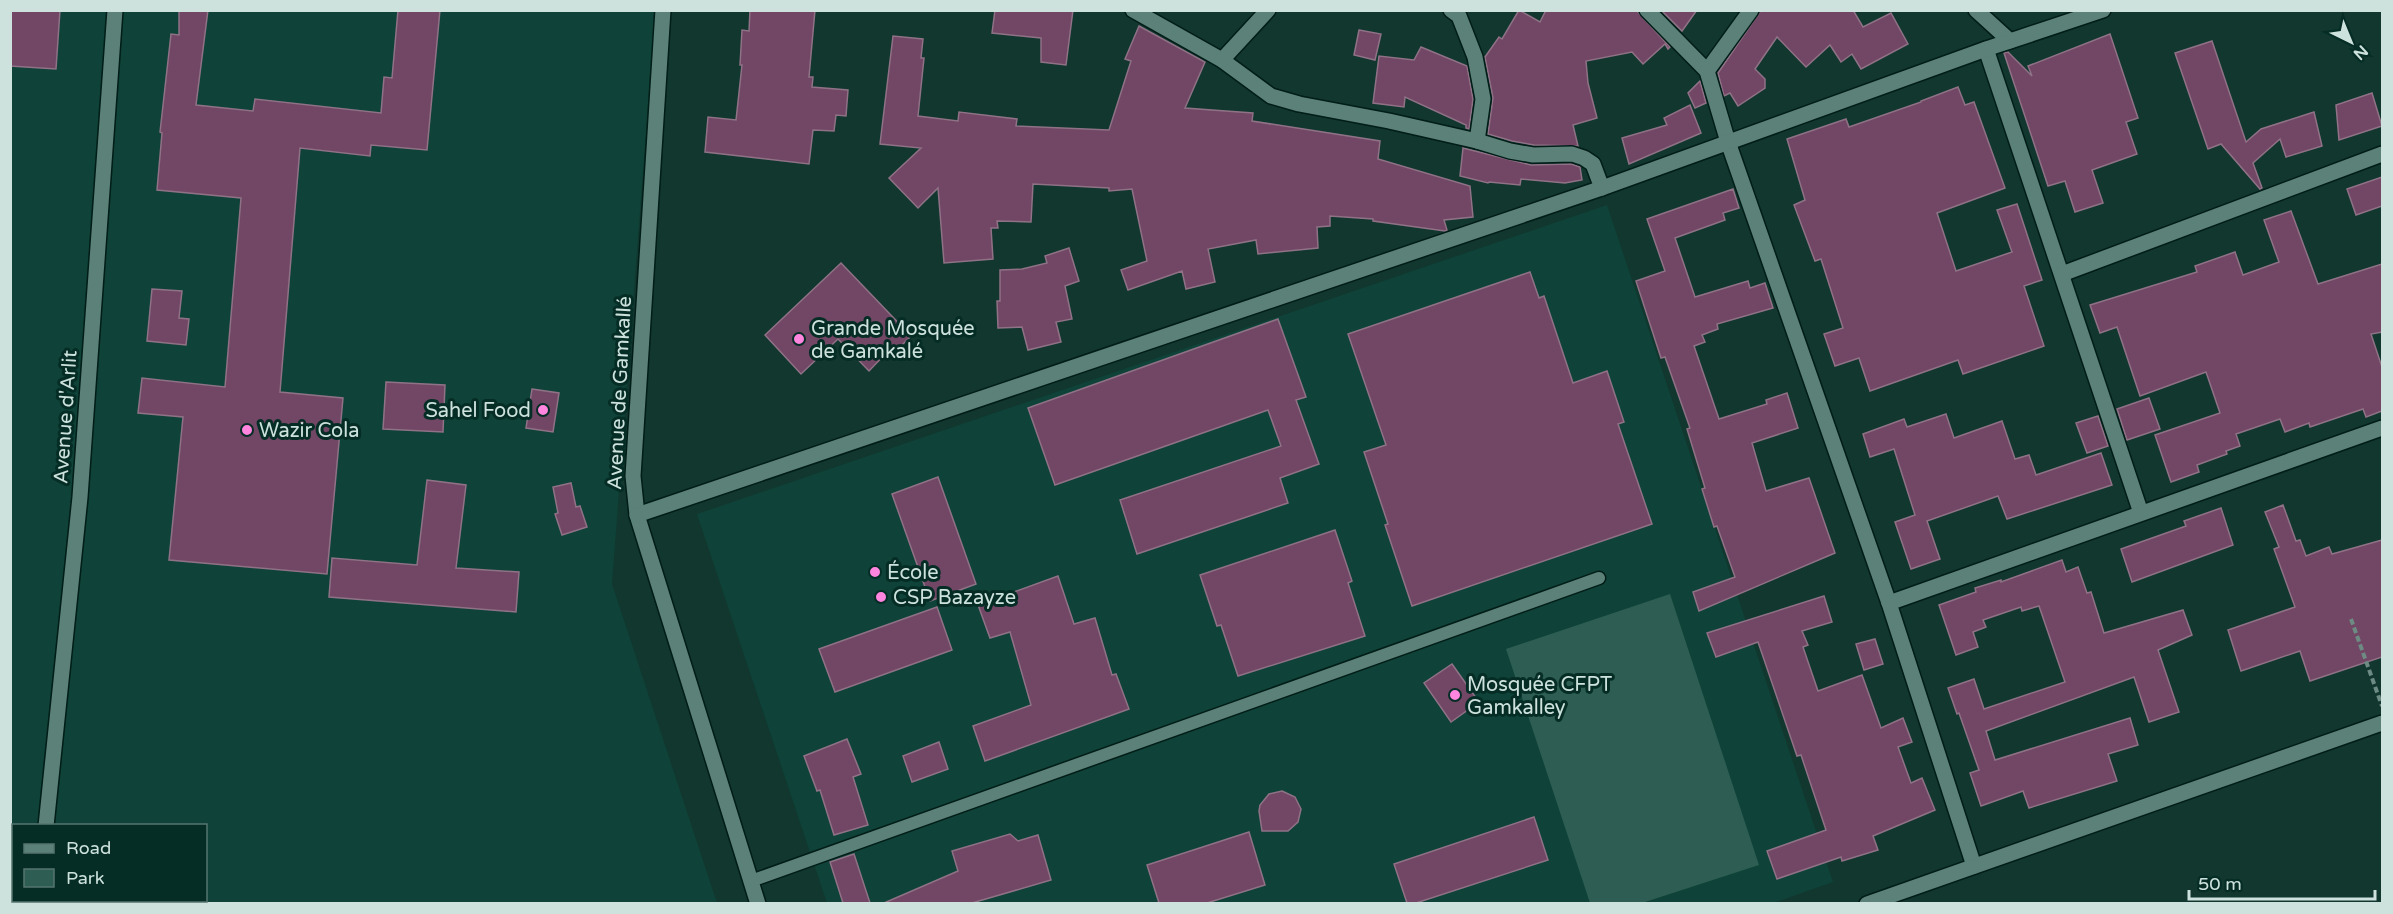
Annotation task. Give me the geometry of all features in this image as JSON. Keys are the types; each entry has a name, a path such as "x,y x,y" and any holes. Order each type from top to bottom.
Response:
{"street":[{"name":"Avenue d'Arlit","path":"46,824 80,496 115,10"},
{"name":"Avenue de Gamkallé","path":"663,10 633,476 637,515 758,903"},
{"path":"1133,10 1222,60 1271,96 1522,153 1572,154 1593,164 1602,188"},
{"path":"1222,60 1268,10"},
{"path":"1451,10 1459,16 1477,68 1483,99 1477,141"},
{"path":"1647,10 1707,71 1728,142 1889,603 1974,867"},
{"path":"1707,71 1751,10"},
{"path":"1976,10 2010,41"},
{"path":"637,515 1602,188 1986,49 2103,10"},
{"path":"1986,49 2141,513"},
{"path":"2062,274 2382,154"},
{"path":"1889,603 2382,428"},
{"path":"1867,903 2382,723"}],"lane":[{"path":"751,881 1599,578"}],"path":[{"path":"2351,619 2382,706"}],"shaded area":[{"path":"10,11 655,11 612,584 717,903 11,903"},
{"path":"1607,205 1833,882 1771,904 827,903 697,514"}],"green space":[{"path":"1670,594 1759,865 1642,903 1590,903 1506,649"}],"building":[{"path":"10,10 60,10 56,69 10,66"},
{"path":"179,10 208,10 196,105 253,111 255,99 381,113 384,77 392,78 398,10 440,10 427,150 371,145 370,156 300,148 280,392 343,398 327,574 169,560 183,417 138,413 142,378 225,387 241,198 157,190 162,133 160,132 171,34 179,35"},
{"path":"750,10 815,10 809,77 813,77 812,87 848,90 846,116 836,115 834,131 813,130 809,164 705,152 708,117 736,120 742,65 740,65 742,30 749,31"},
{"path":"995,10 1073,10 1066,65 1041,62 1041,38 992,33"},
{"path":"1519,10 1540,22 1546,10 1636,10 1670,47 1668,49 1665,44 1643,64 1632,52 1586,61 1588,83 1597,118 1573,125 1578,146 1534,145 1512,141 1488,134 1493,98 1485,57 1499,37 1502,39"},
{"path":"1664,10 1697,10 1682,31 1663,12"},
{"path":"1761,10 1853,10 1863,27 1891,13 1908,44 1861,69 1852,54 1841,62 1830,45 1806,67 1777,37 1755,69 1765,79 1765,88 1738,106 1730,93 1724,96 1718,73"},
{"path":"1139,26 1205,62 1185,108 1253,113 1252,121 1380,141 1378,159 1470,186 1473,217 1444,220 1447,230 1445,231 1373,221 1373,219 1330,216 1330,226 1317,227 1318,248 1258,254 1256,240 1208,249 1215,282 1186,289 1182,271 1128,290 1121,270 1147,261 1132,189 1109,191 1109,188 1033,184 1031,222 997,221 998,228 991,228 993,259 944,263 938,188 918,208 889,178 921,148 880,144 893,36 923,39 921,58 924,58 918,116 958,121 959,112 1017,119 1016,126 1109,130 1131,61 1125,59"},
{"path":"1359,30 1381,34 1375,60 1354,55"},
{"path":"2110,34 2138,118 2126,122 2137,154 2092,170 2103,203 2075,212 2065,181 2048,186 2004,53 2008,52 2032,76 2028,66"},
{"path":"2212,41 2246,142 2261,129 2314,112 2322,146 2286,157 2280,139 2253,163 2262,188 2260,189 2221,144 2208,149 2175,53"},
{"path":"1421,47 1467,66 1473,99 1469,129 1466,125 1405,97 1404,107 1373,103 1379,56 1414,60"},
{"path":"1700,81 1706,103 1695,108 1688,93"},
{"path":"1958,87 1965,105 1974,102 2005,188 1937,213 1956,271 2012,252 1997,210 2017,204 2042,280 2024,286 2044,346 1963,374 1958,360 1870,391 1859,358 1835,366 1824,334 1843,328 1821,259 1815,261 1794,205 1805,200 1787,139 1846,119 1849,127"},
{"path":"2372,93 2382,126 2339,140 2336,105"},
{"path":"1690,105 1701,133 1629,164 1622,138 1667,125 1664,118"},
{"path":"1463,148 1531,165 1571,164 1580,167 1582,180 1565,183 1521,179 1520,185 1488,183 1460,176"},
{"path":"2382,177 2382,206 2356,215 2347,189"},
{"path":"1733,189 1739,208 1723,213 1725,220 1675,238 1695,297 1748,281 1750,288 1765,283 1773,308 1717,324 1718,329 1702,335 1705,342 1694,346 1719,419 1767,404 1766,400 1787,393 1798,428 1752,443 1766,491 1809,478 1835,553 1699,611 1693,592 1735,577 1717,526 1714,527 1702,489 1705,488 1687,429 1690,428 1665,357 1661,358 1636,281 1665,271 1647,219"},
{"path":"2291,211 2318,284 2382,264 2382,332 2371,334 2382,367 2382,411 2366,417 2363,409 2310,427 2309,423 2285,432 2280,419 2236,434 2240,446 2226,451 2227,454 2197,465 2199,472 2171,482 2155,435 2220,413 2206,372 2140,396 2117,327 2100,333 2090,305 2197,272 2195,266 2235,252 2243,275 2279,262 2264,220"},
{"path":"1069,248 1079,281 1065,286 1072,319 1056,322 1061,342 1028,350 1022,327 998,328 997,301 1000,301 1000,270 1022,269 1047,263 1045,256"},
{"path":"841,263 911,336 894,353 890,349 869,371 838,339 801,374 765,335"},
{"path":"1530,272 1539,298 1544,296 1573,383 1607,371 1624,422 1618,424 1652,524 1412,606 1364,452 1386,445 1348,334"},
{"path":"152,289 182,291 179,318 189,319 186,345 147,341"},
{"path":"1278,319 1306,397 1296,400 1319,464 1280,478 1288,503 1137,554 1120,500 1281,446 1268,410 1055,485 1028,408"},
{"path":"386,382 445,385 443,432 383,429"},
{"path":"532,389 559,393 553,432 526,428"},
{"path":"2149,398 2160,429 2127,440 2117,409"},
{"path":"1946,414 1954,438 2002,421 2015,459 2029,455 2036,475 2101,453 2112,485 2007,519 1998,496 1927,521 1940,559 1911,569 1895,522 1915,515 1894,449 1870,457 1863,434 1904,419 1907,427"},
{"path":"2098,416 2108,446 2087,453 2076,423"},
{"path":"938,477 976,584 930,601 892,494"},
{"path":"427,480 466,485 456,568 519,572 516,612 329,597 332,558 417,565"},
{"path":"571,483 576,507 580,506 587,527 562,535 555,514 558,513 553,487"},
{"path":"2283,505 2296,541 2300,540 2306,556 2329,547 2332,554 2382,540 2382,657 2310,681 2300,651 2241,671 2228,630 2295,607 2274,549 2279,547 2265,512"},
{"path":"2221,508 2233,545 2132,582 2121,549 2186,526 2184,521"},
{"path":"1335,530 1352,581 1348,583 1365,636 1238,676 1221,625 1217,626 1200,575"},
{"path":"2062,560 2066,572 2078,567 2087,593 2091,592 2104,633 2183,610 2192,635 2158,650 2179,712 2149,722 2134,677 1986,731 1995,760 2130,718 2138,745 2108,754 2117,781 2029,808 2023,791 1981,806 1970,773 1979,770 1948,688 1974,679 1984,709 2065,682 2039,606 2022,611 2021,607 1983,620 1986,627 1973,632 1978,647 1956,655 1939,605 1976,592 1975,588 2001,580 2001,582"},
{"path":"1058,576 1074,624 1095,618 1112,675 1116,674 1129,709 985,761 973,726 1031,705 1010,632 990,638 978,605"},
{"path":"1824,596 1832,622 1802,631 1808,645 1803,647 1818,691 1862,675 1881,728 1903,718 1912,742 1898,747 1911,783 1922,778 1935,810 1873,836 1878,850 1842,861 1841,857 1777,879 1767,851 1826,830 1801,755 1797,756 1758,642 1716,657 1707,633"},
{"path":"937,607 952,650 835,692 819,649"},
{"path":"1875,639 1883,664 1864,670 1856,644"},
{"path":"1452,664 1479,702 1451,722 1424,683"},
{"path":"847,739 861,774 853,777 868,825 834,835 820,790 817,791 804,756"},
{"path":"939,742 948,769 912,782 903,756"},
{"path":"1282,791 1295,797 1301,809 1298,822 1288,831 1262,831 1260,805 1269,794"},
{"path":"1534,817 1548,860 1416,903 1407,903 1394,864"},
{"path":"1249,832 1265,885 1207,903 1159,903 1147,865"},
{"path":"1010,834 1018,841 1038,835 1051,880 972,903 884,903 958,871 952,851"},
{"path":"854,854 870,903 843,903 830,862"}],"place":[{"name":"Grande Mosquée de Gamkalé","path":"799,339"},
{"name":"Sahel Food","path":"543,410"},
{"name":"Wazir Cola","path":"247,430"},
{"name":"École","path":"875,572"},
{"name":"CSP Bazayze","path":"881,597"},
{"name":"Mosquée CFPT Gamkalley","path":"1455,695"}]}
